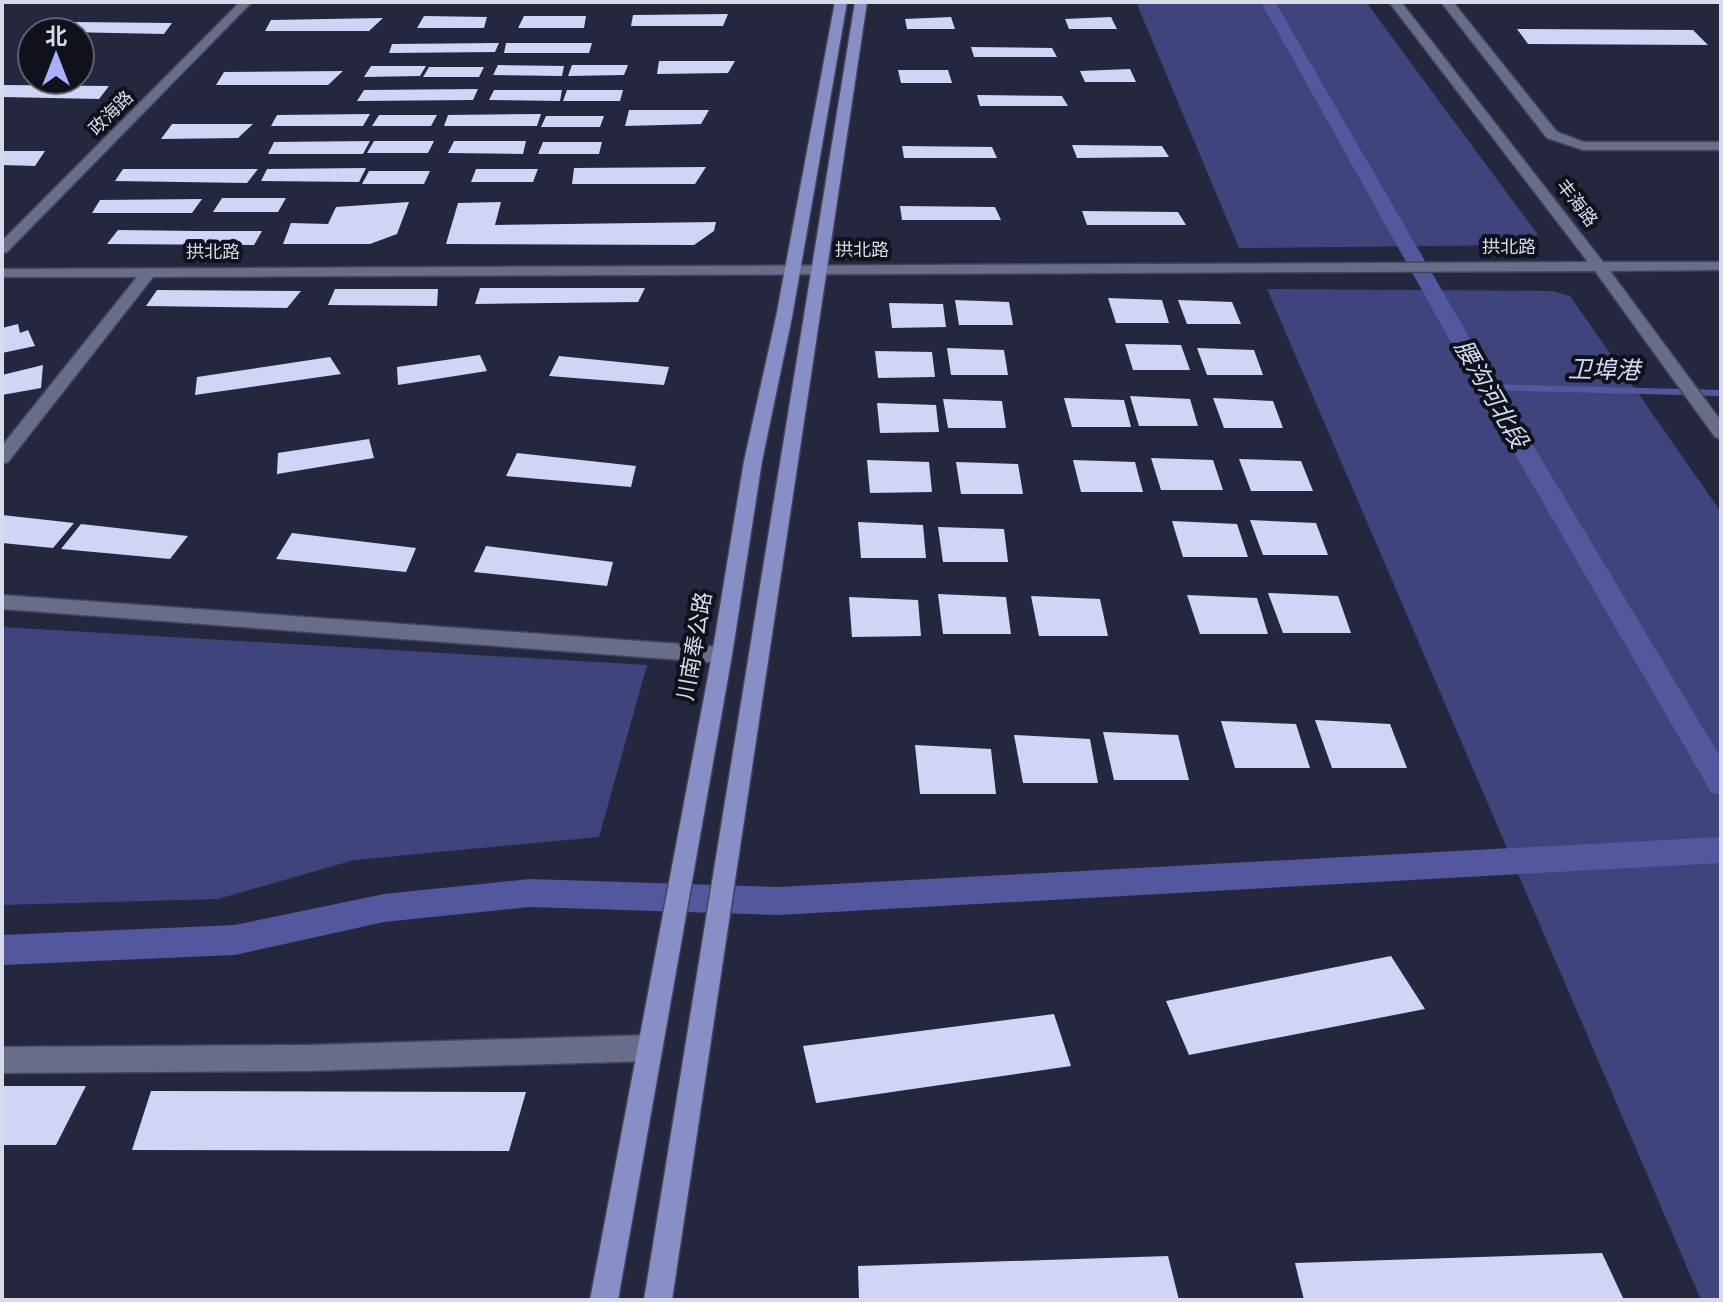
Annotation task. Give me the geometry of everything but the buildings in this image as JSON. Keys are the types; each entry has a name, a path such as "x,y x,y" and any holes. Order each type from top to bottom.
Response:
{"main road":[{"name":"川南奉公路","path":"604,1300 722,655 753,461 793,270 841,2"},
{"path":"658,1300 861,2"}],"street":[{"name":"政海路","path":"2,249 246,2"},
{"name":"丰海路","path":"1395,2 1600,267 1721,433"},
{"path":"1447,2 1552,135 1583,146 1721,146"},
{"name":"拱北路","path":"2,273 1721,266"},
{"path":"2,458 149,272"},
{"path":"2,602 722,655"},
{"path":"2,1060 308,1058 650,1048"}],"shaded area":[{"path":"1136,2 1366,2 1538,235 1522,245 1239,248"},
{"path":"1267,289 1551,291 1570,296 1721,512 1721,1300 1701,1300"},
{"path":"2,627 647,665 599,837 354,860 218,899 2,905"}],"waterway":[{"name":"腰沟河北段","path":"1268,2 1487,387 1721,783"},
{"name":"卫埠港","path":"1487,387 1721,393"},
{"path":"2,950 235,940 384,908 530,893 778,901 1721,850"}]}
